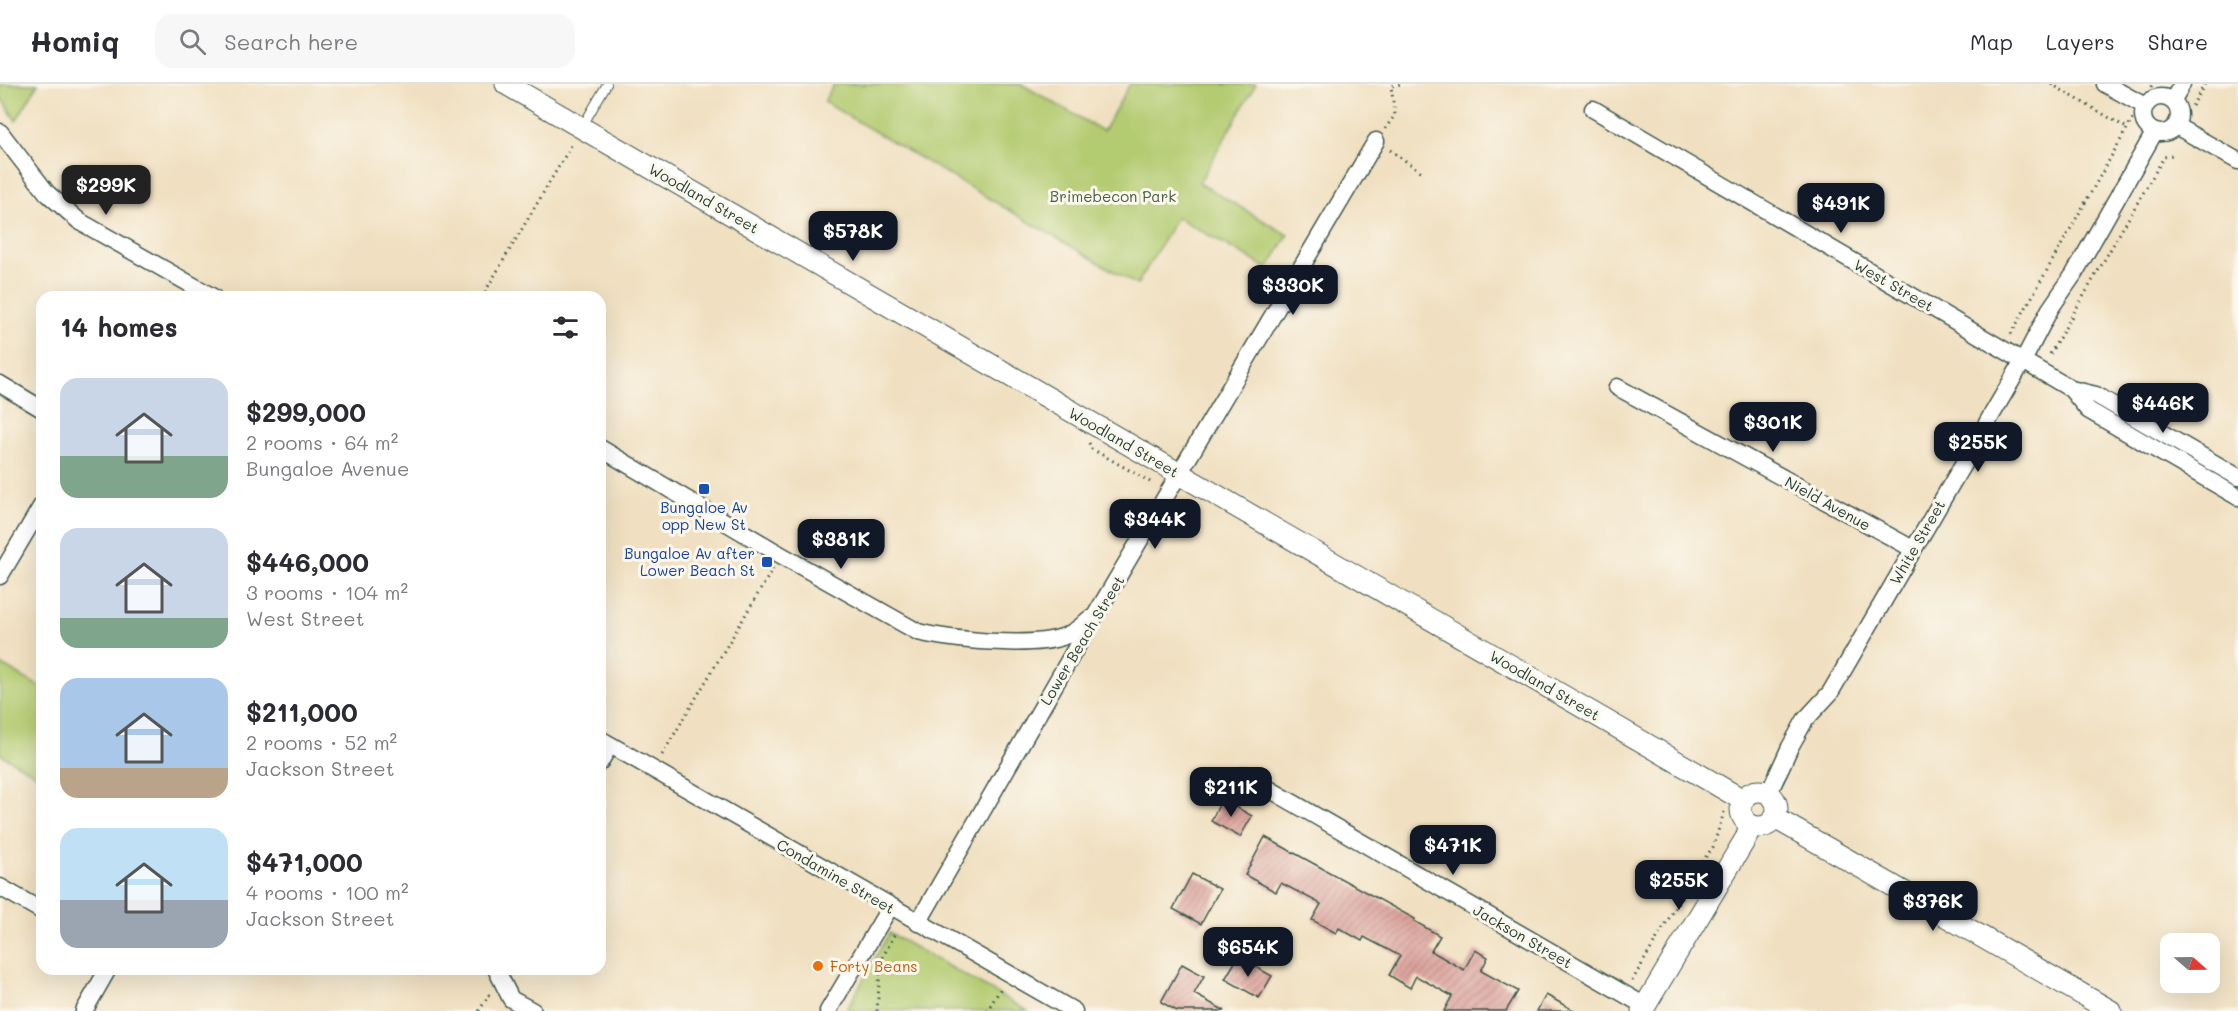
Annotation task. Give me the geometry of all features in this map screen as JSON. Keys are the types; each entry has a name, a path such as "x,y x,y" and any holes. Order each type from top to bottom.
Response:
{"street":[{"name":"Woodland Street","path":"506,84 1179,474 1735,803"},
{"path":"2105,84 2139,111 2149,130 2154,133 2166,133 2176,126 2179,115 2173,100"},
{"path":"2173,100 2182,84"},
{"path":"2139,111 2157,97 2173,100"},
{"name":"West Street","path":"1593,109 2071,389 2096,395 2238,477"},
{"path":"2176,126 2238,161"},
{"path":"0,132 47,193 79,221 202,291"},
{"name":"White Street","path":"1769,793 1805,720 1830,693 2023,361 2050,309 2074,274 2154,133"},
{"name":"Lower Beach Street","path":"918,923 1179,474 1377,141"},
{"path":"0,384 36,405"},
{"name":"Nield Avenue","path":"1617,387 1913,549"},
{"name":"West Street","path":"2071,389 2088,410 2238,498"},
{"path":"606,452 781,555 918,632 942,638 1034,642 1050,640 1074,632 1101,609"},
{"path":"0,576 36,515"},
{"name":"Condamine Street","path":"606,743 1074,1011"},
{"name":"Jackson Street","path":"1245,775 1644,1009"},
{"path":"1757,790 1769,793 1778,807 1771,824 1764,827 1750,825 1745,821 1735,803 1757,790"},
{"path":"1775,818 2111,1011"},
{"path":"1644,1009 1746,837 1750,825"},
{"path":"0,887 36,908"},
{"path":"828,1011 890,907"},
{"path":"84,1011 105,975"},
{"path":"499,975 511,999 533,1011"}],"lane":[{"path":"582,127 606,84"}],"path":[{"path":"1401,84 1391,86 1395,115 1377,141 1423,173"},
{"path":"2051,84 2127,128"},
{"path":"2192,106 2205,84"},
{"path":"2012,332 2127,128 2139,111"},
{"path":"486,291 582,127"},
{"path":"2050,354 2164,157 2172,155"},
{"path":"653,770 781,555"},
{"path":"1632,982 1702,862 1713,848 1735,803"},
{"path":"877,1011 881,960 896,934"},
{"path":"987,1011 1001,988"}],"green space":[{"path":"0,84 38,84 16,121 0,96"},
{"name":"Brimebecon Park","path":"834,84 1021,84 1103,131 1130,84 1256,84 1199,183 1288,235 1268,269 1177,217 1137,285 824,102"},
{"path":"0,664 36,685 36,775 0,754"},
{"path":"889,933 1028,1011 846,1011"}],"building":[{"path":"1222,799 1252,816 1240,837 1211,821"},
{"path":"1265,837 1415,919 1414,921 1440,936 1431,951 1464,970 1475,950 1488,957 1481,971 1518,991 1506,1011 1444,1011 1452,996 1416,976 1410,988 1389,975 1400,956 1364,937 1362,941 1339,928 1336,933 1312,920 1321,904 1281,883 1276,892 1245,875"},
{"path":"1192,874 1220,889 1201,924 1173,909"},
{"path":"1238,957 1272,976 1259,998 1225,979"},
{"path":"1182,964 1204,976 1194,994 1225,1011 1177,1011 1161,1002"},
{"path":"1546,995 1575,1011 1537,1011"}],"place":[{"name":"Bungaloe Av opp New St","path":"704,489"},
{"name":"Bungaloe Av after Lower Beach St","path":"767,562"},
{"name":"Forty Beans","path":"818,966"}]}
